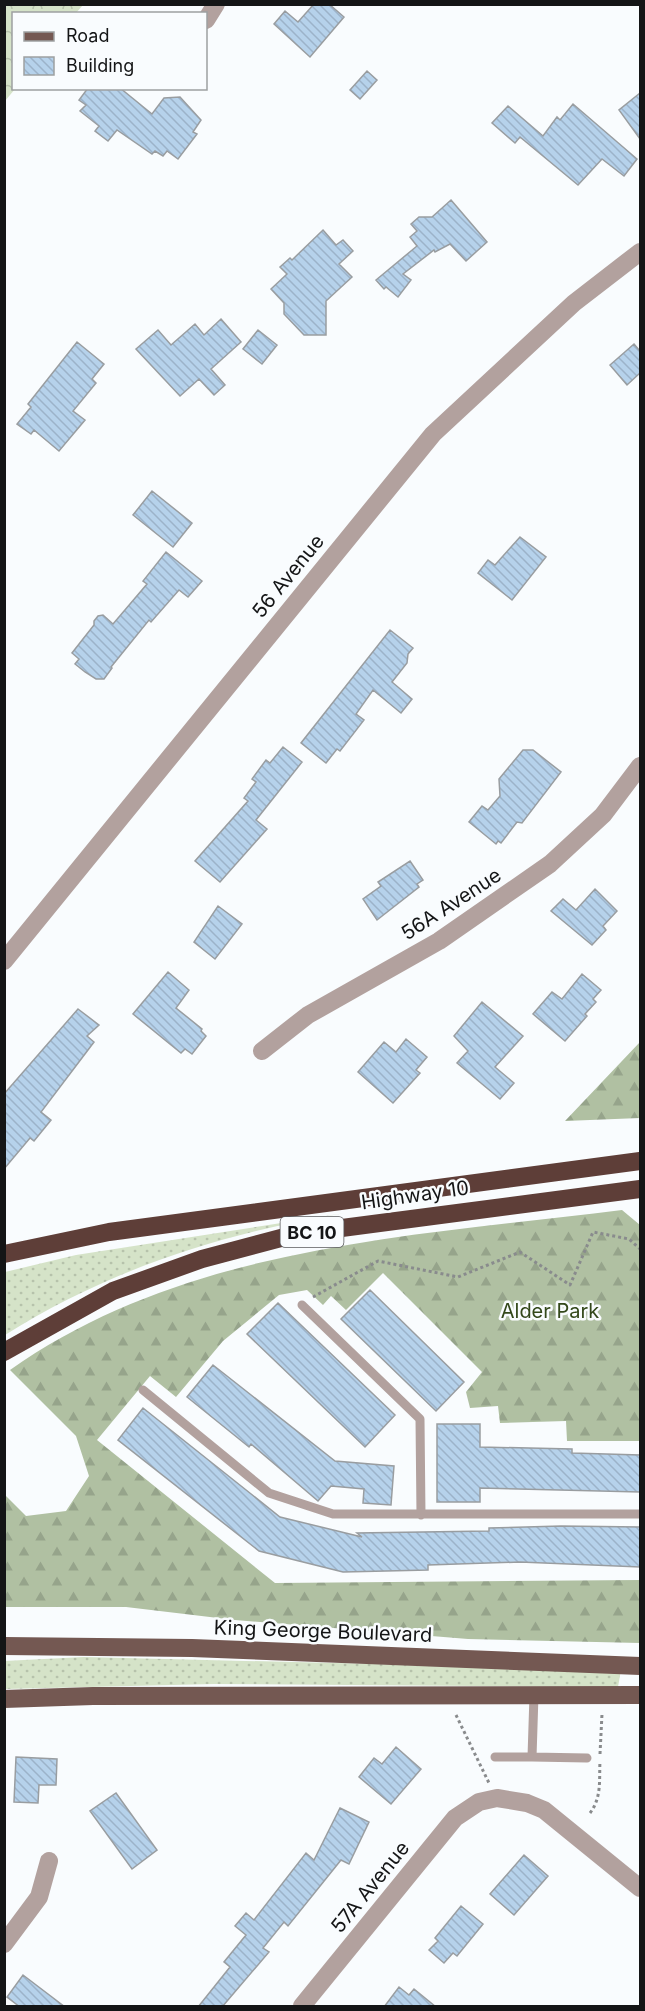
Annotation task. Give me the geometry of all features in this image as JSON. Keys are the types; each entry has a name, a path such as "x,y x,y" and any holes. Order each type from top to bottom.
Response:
{"highway":[{"name":"Highway 10","path":"4,1254 109,1232 640,1161"},
{"name":"Highway 10","path":"4,1352 113,1291 202,1260 296,1234 640,1189"}],"main road":[{"name":"King George Boulevard","path":"4,1646 192,1648 640,1666"},
{"path":"4,1699 93,1696 640,1695"}],"street":[{"path":"207,18 216,4"},
{"name":"56 Avenue","path":"4,961 433,434 574,303 640,252"},
{"name":"56A Avenue","path":"262,1051 308,1015 439,941 550,864 603,815 640,766"},
{"name":"57A Avenue","path":"302,2007 455,1818 478,1802 508,1799 544,1810 640,1888"},
{"path":"4,1944 39,1897 49,1862"}],"lane":[{"path":"302,1305 420,1419 421,1515"},
{"path":"143,1390 268,1493 333,1514 640,1514"},
{"path":"532,1757 534,1695"},
{"path":"495,1757 587,1758"}],"path":[{"path":"312,1298 378,1261 458,1277 520,1252 570,1284 593,1232 629,1239 640,1249"},
{"path":"456,1715 490,1786"}],"green space":[{"path":"5,4 83,5 77,12 12,12 12,90 14,90 5,101"},
{"path":"640,1042 640,1118 565,1121"},
{"name":"Alder Park","path":"622,1210 640,1225 640,1441 567,1441 566,1421 500,1423 498,1406 470,1408 466,1392 482,1372 383,1273 346,1310 331,1296 323,1305 307,1290 279,1295 223,1341 176,1397 150,1376 97,1440 275,1583 640,1580 640,1643 468,1639 235,1620 126,1607 5,1607 4,1494 26,1516 66,1511 89,1476 76,1436 10,1370 79,1328 151,1296 227,1271 304,1253 384,1239"},
{"path":"345,1213 255,1231 169,1257 85,1291 5,1335 5,1272 76,1255"},
{"path":"84,1657 621,1670 618,1687 214,1684 5,1689 4,1661"}],"building":[{"path":"314,4 329,4 344,17 310,57 274,24 285,11 298,22"},
{"path":"367,71 377,80 360,99 350,90"},
{"path":"86,90 122,90 152,114 164,98 180,97 201,120 193,132 197,134 178,159 167,151 163,156 155,151 152,154 117,130 108,141 95,131 99,126 80,111 86,105 79,100"},
{"path":"640,93 640,139 619,110"},
{"path":"573,104 637,159 624,176 602,159 578,185 520,137 515,143 492,123 508,106 543,136 557,117 560,120"},
{"path":"451,200 487,242 466,261 450,244 435,252 434,250 403,274 411,280 398,297 386,287 384,289 376,280 417,246 410,237 417,231 411,224 419,217 432,217"},
{"path":"323,230 336,245 343,240 353,251 339,264 352,277 326,301 326,335 304,335 284,314 284,303 271,289 287,274 280,267 290,258 292,260"},
{"path":"221,319 241,342 211,369 225,385 214,395 199,379 180,396 136,349 158,330 171,345 195,324 204,335"},
{"path":"258,330 277,345 262,364 243,349"},
{"path":"77,342 104,364 92,379 96,383 73,411 85,420 59,451 34,430 31,434 17,424 31,407 28,404"},
{"path":"634,344 640,351 640,373 627,385 610,365"},
{"path":"152,491 192,523 173,547 133,515"},
{"path":"520,537 546,557 512,600 478,573 488,560 495,565"},
{"path":"166,552 202,581 188,597 179,590 151,622 149,620 104,679 96,679 75,664 79,659 72,653 94,625 98,616 103,615 113,624 147,584 143,581"},
{"path":"390,630 413,648 408,654 407,663 392,682 412,699 401,713 373,690 356,714 364,720 340,751 337,749 326,763 301,743"},
{"path":"283,747 302,762 256,820 267,829 220,882 195,861 248,801 244,798 256,782 252,779 266,760 270,763"},
{"path":"523,750 533,750 561,772 522,823 517,822 501,843 498,841 496,844 469,822 482,806 488,810 500,796 499,779"},
{"path":"410,861 423,880 417,884 419,887 377,920 363,899 381,886 378,882"},
{"path":"595,889 617,911 603,926 606,930 592,945 551,911 563,899 576,910"},
{"path":"218,906 242,924 215,959 194,942"},
{"path":"168,972 189,990 176,1008 202,1029 201,1031 206,1036 192,1054 185,1049 181,1053 133,1014"},
{"path":"582,974 601,990 593,999 596,1002 585,1014 587,1016 565,1041 533,1014 552,992 562,999"},
{"path":"482,1002 523,1036 495,1067 514,1083 500,1099 457,1063 468,1051 454,1036"},
{"path":"78,1009 99,1025 87,1036 94,1042 41,1112 51,1120 34,1141 30,1138 4,1169 4,1094"},
{"path":"406,1039 427,1057 416,1070 420,1073 393,1103 358,1072 384,1042 396,1052"},
{"path":"370,1290 464,1382 436,1411 341,1319"},
{"path":"278,1303 395,1415 365,1447 247,1334"},
{"path":"213,1365 335,1461 394,1466 391,1505 363,1503 364,1489 331,1486 318,1501 251,1444 249,1447 187,1397"},
{"path":"143,1408 280,1517 362,1537 357,1533 489,1531 489,1528 561,1526 640,1527 640,1567 520,1562 428,1565 428,1570 343,1572 259,1551 118,1440"},
{"path":"437,1424 480,1424 480,1447 572,1449 572,1453 640,1455 640,1492 480,1488 480,1502 437,1502"},
{"path":"396,1747 421,1769 391,1804 359,1777 374,1758 382,1764"},
{"path":"16,1757 57,1759 56,1785 39,1785 38,1803 14,1802"},
{"path":"116,1793 157,1850 132,1869 90,1811"},
{"path":"340,1808 369,1822 349,1864 341,1860 288,1926 284,1922 263,1948 269,1952 222,2007 198,2007 230,1967 224,1962 246,1935 235,1926 246,1913 254,1920 306,1853 314,1860"},
{"path":"524,1855 548,1876 514,1915 490,1894"},
{"path":"461,1906 483,1924 457,1956 453,1953 444,1963 429,1950 438,1941 435,1938"},
{"path":"23,1975 65,2007 20,2007 7,1997"},
{"path":"399,1987 409,1995 414,1989 436,2007 384,2007"}]}
